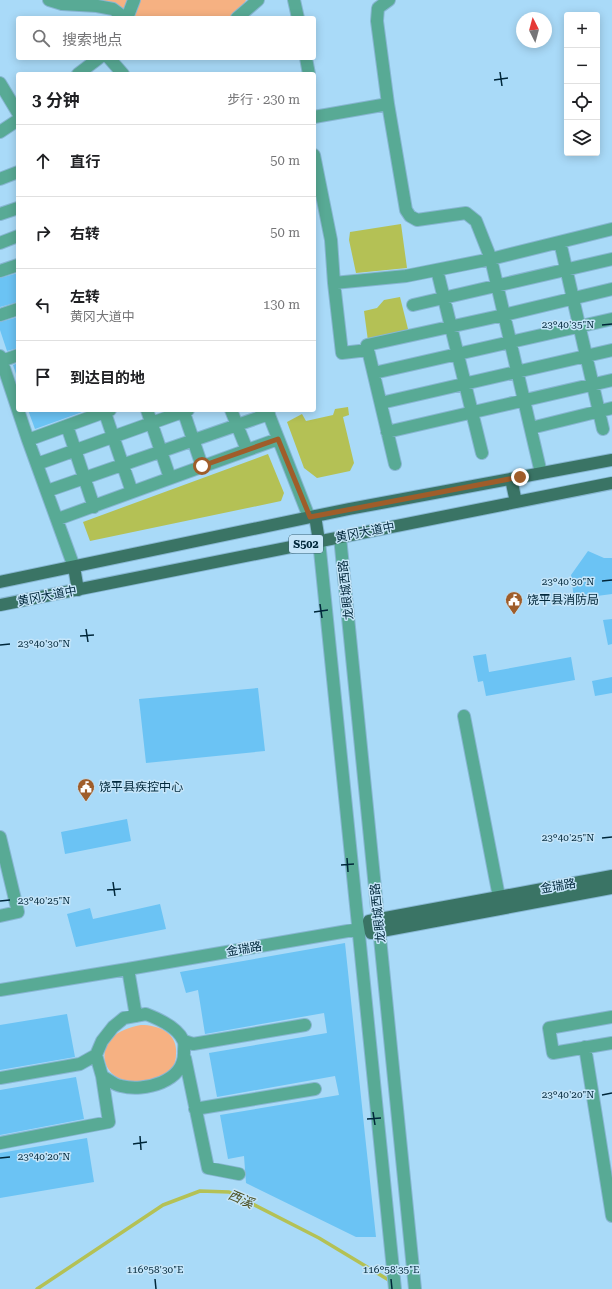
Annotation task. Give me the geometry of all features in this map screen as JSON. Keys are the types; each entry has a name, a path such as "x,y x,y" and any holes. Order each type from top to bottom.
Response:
{"main road":[{"name":"黄冈大道中","path":"0,582 312,517 612,460"},
{"path":"511,479 516,502"},
{"name":"黄冈大道中","path":"0,605 612,483"},
{"path":"312,517 320,541"},
{"path":"74,567 78,590"},
{"name":"金瑞路","path":"500,903 612,876"},
{"name":"金瑞路","path":"370,927 369,921 612,888"}],"street":[{"path":"49,0 62,4 97,6 114,9 123,16"},
{"path":"127,16 134,0"},
{"path":"239,16 258,0"},
{"path":"294,0 298,16"},
{"path":"389,0 378,8 377,21 388,104 406,210 410,216 417,220 466,213 476,220 491,259 498,286 541,473"},
{"path":"81,72 96,60"},
{"path":"111,60 121,72"},
{"path":"306,60 309,72"},
{"path":"0,83 16,111"},
{"path":"316,117 388,104"},
{"path":"0,132 16,121"},
{"path":"316,165 331,240 342,353 368,350"},
{"path":"0,179 16,173"},
{"path":"0,214 16,209"},
{"path":"334,283 406,276 437,270 491,259 612,229"},
{"path":"0,243 16,237"},
{"path":"560,242 603,429"},
{"path":"413,305 612,259"},
{"path":"0,272 16,266"},
{"path":"437,270 482,453"},
{"path":"395,464 367,345 504,315 612,289"},
{"path":"0,316 16,310"},
{"path":"374,373 612,319"},
{"path":"381,403 612,350"},
{"path":"16,355 1,358 16,401"},
{"path":"387,432 612,380"},
{"path":"531,428 612,408"},
{"path":"19,412 74,567"},
{"path":"28,440 103,412"},
{"path":"106,412 113,437 132,492"},
{"path":"148,412 170,478"},
{"path":"37,464 180,412"},
{"path":"186,412 202,466"},
{"path":"232,412 247,450"},
{"path":"47,491 237,425 268,412 278,439 312,517"},
{"path":"67,426 94,507"},
{"path":"58,519 278,439"},
{"name":"龙眼城西路","path":"340,537 415,1289"},
{"name":"龙眼城西路","path":"320,541 394,1289"},
{"path":"464,716 500,903"},
{"path":"0,837 18,912 0,916"},
{"name":"金瑞路","path":"0,990 129,975 370,927"},
{"path":"129,975 136,1016"},
{"path":"0,1078 80,1064 96,1055 102,1041 113,1027 124,1018 146,1014 158,1019 174,1029 184,1041 193,1044 305,1025"},
{"path":"612,1017 549,1028 553,1053 612,1043"},
{"path":"184,1041 185,1058 208,1168 239,1174"},
{"path":"585,1047 612,1216"},
{"path":"0,1143 109,1122 102,1076 96,1055"},
{"path":"102,1076 120,1086 137,1088 152,1086 167,1081 178,1071 185,1058"},
{"path":"195,1109 315,1089"}],"shaded area":[{"path":"64,0 246,0 242,8 232,16 131,16 116,4"},
{"path":"401,224 407,268 356,273 349,240 350,232"},
{"path":"400,297 409,333 368,341 364,311 377,308 384,300"},
{"path":"348,407 349,415 343,417 354,463 350,471 317,478 304,468 287,422 302,414 306,421 333,415 335,409"},
{"path":"268,454 284,493 281,501 90,541 83,522"},
{"path":"141,1025 148,1025 161,1029 171,1036 176,1047 175,1063 167,1073 155,1079 141,1082 127,1081 115,1076 107,1067 104,1056 105,1050 107,1044 118,1033"}],"building":[{"path":"16,274 16,303 0,307 0,278"},
{"path":"16,318 16,349 7,351 0,330 0,322"},
{"path":"16,364 16,374 13,365"},
{"path":"29,412 82,412 35,429"},
{"path":"588,551 604,558 612,558 612,594 574,599 571,575"},
{"path":"612,619 612,644 608,645 603,620"},
{"path":"486,654 489,672 571,657 575,680 486,696 483,681 478,682 473,656"},
{"path":"612,677 612,693 595,696 592,681"},
{"path":"258,688 265,751 146,763 139,699"},
{"path":"127,819 131,841 65,854 61,832"},
{"path":"160,904 166,929 76,947 67,914 90,908 93,919"},
{"path":"345,943 376,1237 356,1237 246,1183 244,1156 228,1159 220,1115 339,1095 335,1076 217,1097 209,1053 327,1033 324,1013 205,1034 198,990 186,993 180,972"},
{"path":"67,1014 75,1057 0,1070 0,1025"},
{"path":"76,1077 84,1119 0,1135 0,1090"},
{"path":"87,1138 94,1182 0,1198 0,1153"}],"waterway":[{"name":"西溪","path":"37,1289 163,1205 200,1191 229,1192 319,1238 392,1282"}],"place":[{"name":"饶平县消防局","path":"514,615"},
{"name":"饶平县疾控中心","path":"86,802"}],"route":[{"path":"202,466 278,439 310,517 520,477"}]}
